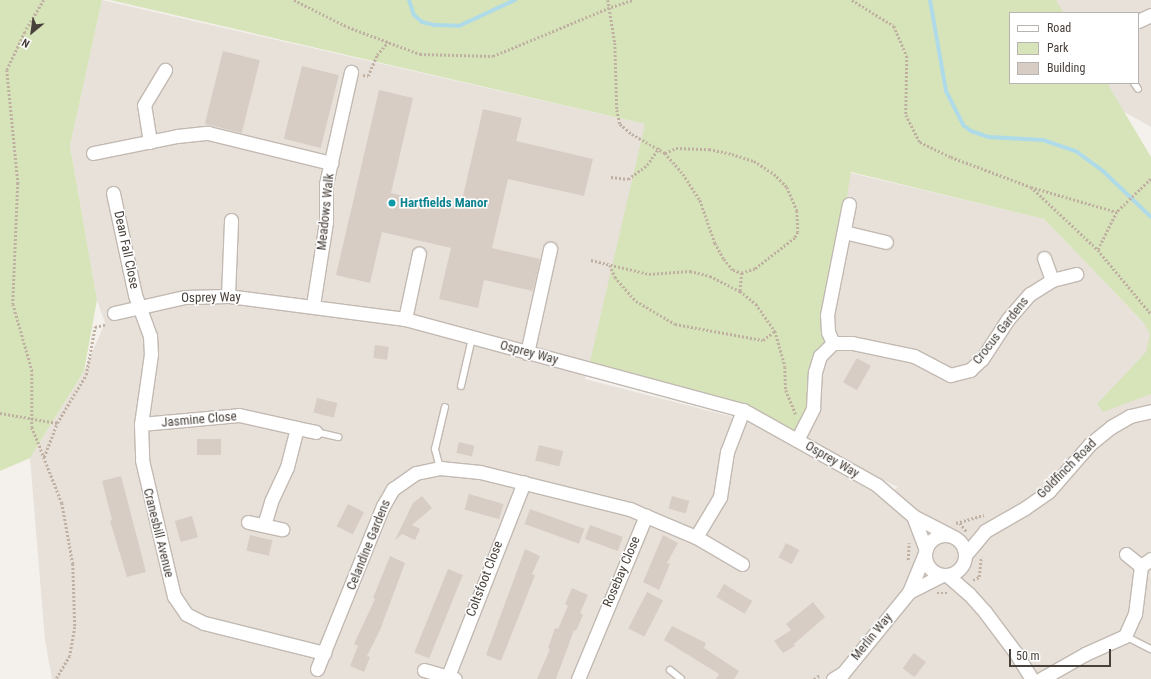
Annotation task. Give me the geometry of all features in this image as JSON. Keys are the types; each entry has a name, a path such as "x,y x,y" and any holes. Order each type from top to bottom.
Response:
{"street":[{"path":"1139,21 1151,15"},
{"path":"150,142 144,105 165,70"},
{"name":"Meadows Walk","path":"313,305 326,222 326,184 351,72"},
{"path":"93,153 177,136 208,133 331,163"},
{"name":"Dean Fall Close","path":"113,193 135,295 141,306"},
{"path":"797,440 813,408 815,372 820,356 833,343 828,332 827,315 849,204"},
{"path":"228,296 231,220"},
{"path":"844,232 886,242"},
{"path":"527,353 550,250"},
{"path":"405,319 419,253"},
{"path":"1044,258 1052,280"},
{"name":"Crocus Gardens","path":"833,343 852,343 914,356 950,375 970,370 982,359 1008,319 1030,294 1052,280 1076,274"},
{"name":"Osprey Way","path":"114,313 184,297 228,296 313,305 405,319 527,353 744,410 877,485 913,516 940,532 952,531"},
{"name":"Cranesbill Avenue","path":"141,306 150,336 151,354 141,424 142,460 148,496 174,596 186,614 204,623 324,653"},
{"path":"696,537 720,496 727,452 744,410"},
{"name":"Goldfinch Road","path":"966,557 985,531 1025,508 1049,491 1090,444 1111,427 1130,416 1151,411"},
{"name":"Jasmine Close","path":"141,424 239,416 316,432"},
{"path":"264,525 270,502 287,467 297,428"},
{"name":"Celandine Gardens","path":"317,669 383,506 393,489 416,473 440,468 480,472 630,509 646,516"},
{"name":"Coltsfoot Close","path":"452,678 524,482"},
{"path":"646,516 696,537 742,564"},
{"name":"Rosebay Close","path":"578,679 646,516"},
{"name":"Osprey Way","path":"913,516 921,535 925,551"},
{"path":"248,522 282,529"},
{"path":"969,594 966,557 961,542 952,531 937,536 925,551 929,567 945,575 969,594 1016,652 1032,679"},
{"name":"Goldfinch Road","path":"952,531 985,531"},
{"name":"Merlin Way","path":"830,675 843,673 909,592 925,551"},
{"path":"1041,679 1085,654 1125,636 1129,631 1135,614 1146,563 1126,554"},
{"path":"945,575 958,571 966,557"},
{"name":"Merlin Way","path":"909,592 945,575"},
{"path":"424,670 452,678"}],"lane":[{"path":"461,386 472,338"},
{"path":"440,468 436,449 445,407"},
{"path":"316,432 338,437"},
{"path":"1125,636 1151,649"},
{"path":"670,670 680,679"}],"path":[{"path":"44,0 25,32 7,70 18,183 13,304 32,370 32,427 62,503 73,564 75,627 70,656 56,679"},
{"path":"294,0 348,27 420,54 493,56 611,7 633,0"},
{"path":"608,0 611,7 615,43 617,110 620,124 632,134 659,148 665,153 700,200 715,243 724,259 733,270 742,273 755,269 795,238 798,232 797,211 787,187 774,174 754,161 732,154 696,148 676,148 665,153"},
{"path":"852,0 894,26 907,56 906,116 920,142 951,158 1031,187 1117,212"},
{"path":"351,72 368,76 377,55 388,42"},
{"path":"611,177 628,179 647,165 659,148"},
{"path":"1098,250 1117,212 1151,179"},
{"path":"1031,187 1098,250 1151,314"},
{"path":"591,260 649,274 690,271 710,276 740,291 756,304 775,331 785,367 786,390 793,409 806,422"},
{"path":"609,265 615,277 636,301 675,324 763,340 775,331"},
{"path":"740,291 742,273"},
{"path":"44,457 57,424 86,375 95,327 112,322 114,313"},
{"path":"0,413 57,424"},
{"path":"952,531 960,523 988,514"},
{"path":"907,563 908,544 921,535"},
{"path":"814,679 830,675"}],"shaded area":[{"path":"102,0 645,124 1044,219 1143,322 1151,322 1151,679 52,679 45,640 30,458 84,371 105,323 97,300 70,146","holes":["589,367 738,412 898,487 883,498 745,420 585,379"]},
{"path":"924,0 1151,0 1151,127 1075,84 1139,84 1139,12 1009,13"}],"green space":[{"path":"0,0 102,0 70,146 97,300 84,371 30,458 0,471"},
{"path":"110,0 1056,0 1063,12 1009,12 1009,84 1108,84 1151,157 1151,394 1103,412 1097,404 1146,352 1150,334 1143,322 1044,219 851,172 841,231 831,343 811,407 794,437 745,407 589,366 645,124"}],"building":[{"path":"223,51 260,60 242,133 205,124"},
{"path":"302,66 339,75 321,148 284,139"},
{"name":"Hartfields Manor","path":"379,90 413,98 391,193 460,209 483,109 522,118 516,141 593,159 584,196 508,179 492,248 540,259 533,291 484,280 478,308 439,299 451,248 382,232 370,283 336,275"},
{"path":"375,345 389,347 387,360 373,358"},
{"path":"857,358 871,366 857,390 843,382"},
{"path":"317,398 337,403 334,418 313,413"},
{"path":"197,439 221,439 221,455 197,455"},
{"path":"459,442 475,446 472,457 456,453"},
{"path":"539,445 563,451 559,467 535,461"},
{"path":"121,476 146,572 127,577 110,521 112,520 102,481"},
{"path":"469,494 504,504 499,519 465,509"},
{"path":"422,496 432,508 412,525 420,529 415,540 402,534 395,540 413,503"},
{"path":"672,496 689,501 686,513 668,508"},
{"path":"348,504 364,512 353,534 337,526"},
{"path":"530,509 585,529 579,544 525,524"},
{"path":"192,516 198,537 181,542 175,521"},
{"path":"590,525 623,537 618,551 585,539"},
{"path":"250,535 272,540 269,556 246,551"},
{"path":"663,535 678,543 667,563 670,564 659,590 643,582"},
{"path":"786,543 799,550 792,564 778,557"},
{"path":"525,549 540,556 532,574 535,575 501,661 486,655"},
{"path":"390,556 405,563 380,630 367,656 370,657 364,672 350,666 358,646 354,644 375,599 373,598"},
{"path":"448,569 463,575 429,658 414,652"},
{"path":"724,584 752,601 745,614 716,597"},
{"path":"572,588 588,595 580,613 583,615 576,631 574,630 556,679 537,679 550,649 548,648 555,628 558,629 568,606 565,604"},
{"path":"647,592 663,600 644,637 628,629"},
{"path":"813,602 825,617 794,644 795,646 783,653 774,641 791,630 786,624"},
{"path":"672,626 706,643 704,648 739,671 734,679 716,679 719,674 664,640"},
{"path":"914,653 926,662 915,677 903,668"}],"waterway":[{"path":"409,0 414,15 422,22 434,25 459,26 515,0"},
{"path":"930,0 946,91 963,125 971,131 988,137 1043,140 1077,152 1103,171 1151,217"}],"place":[{"name":"Hartfields Manor","path":"392,203"}]}
